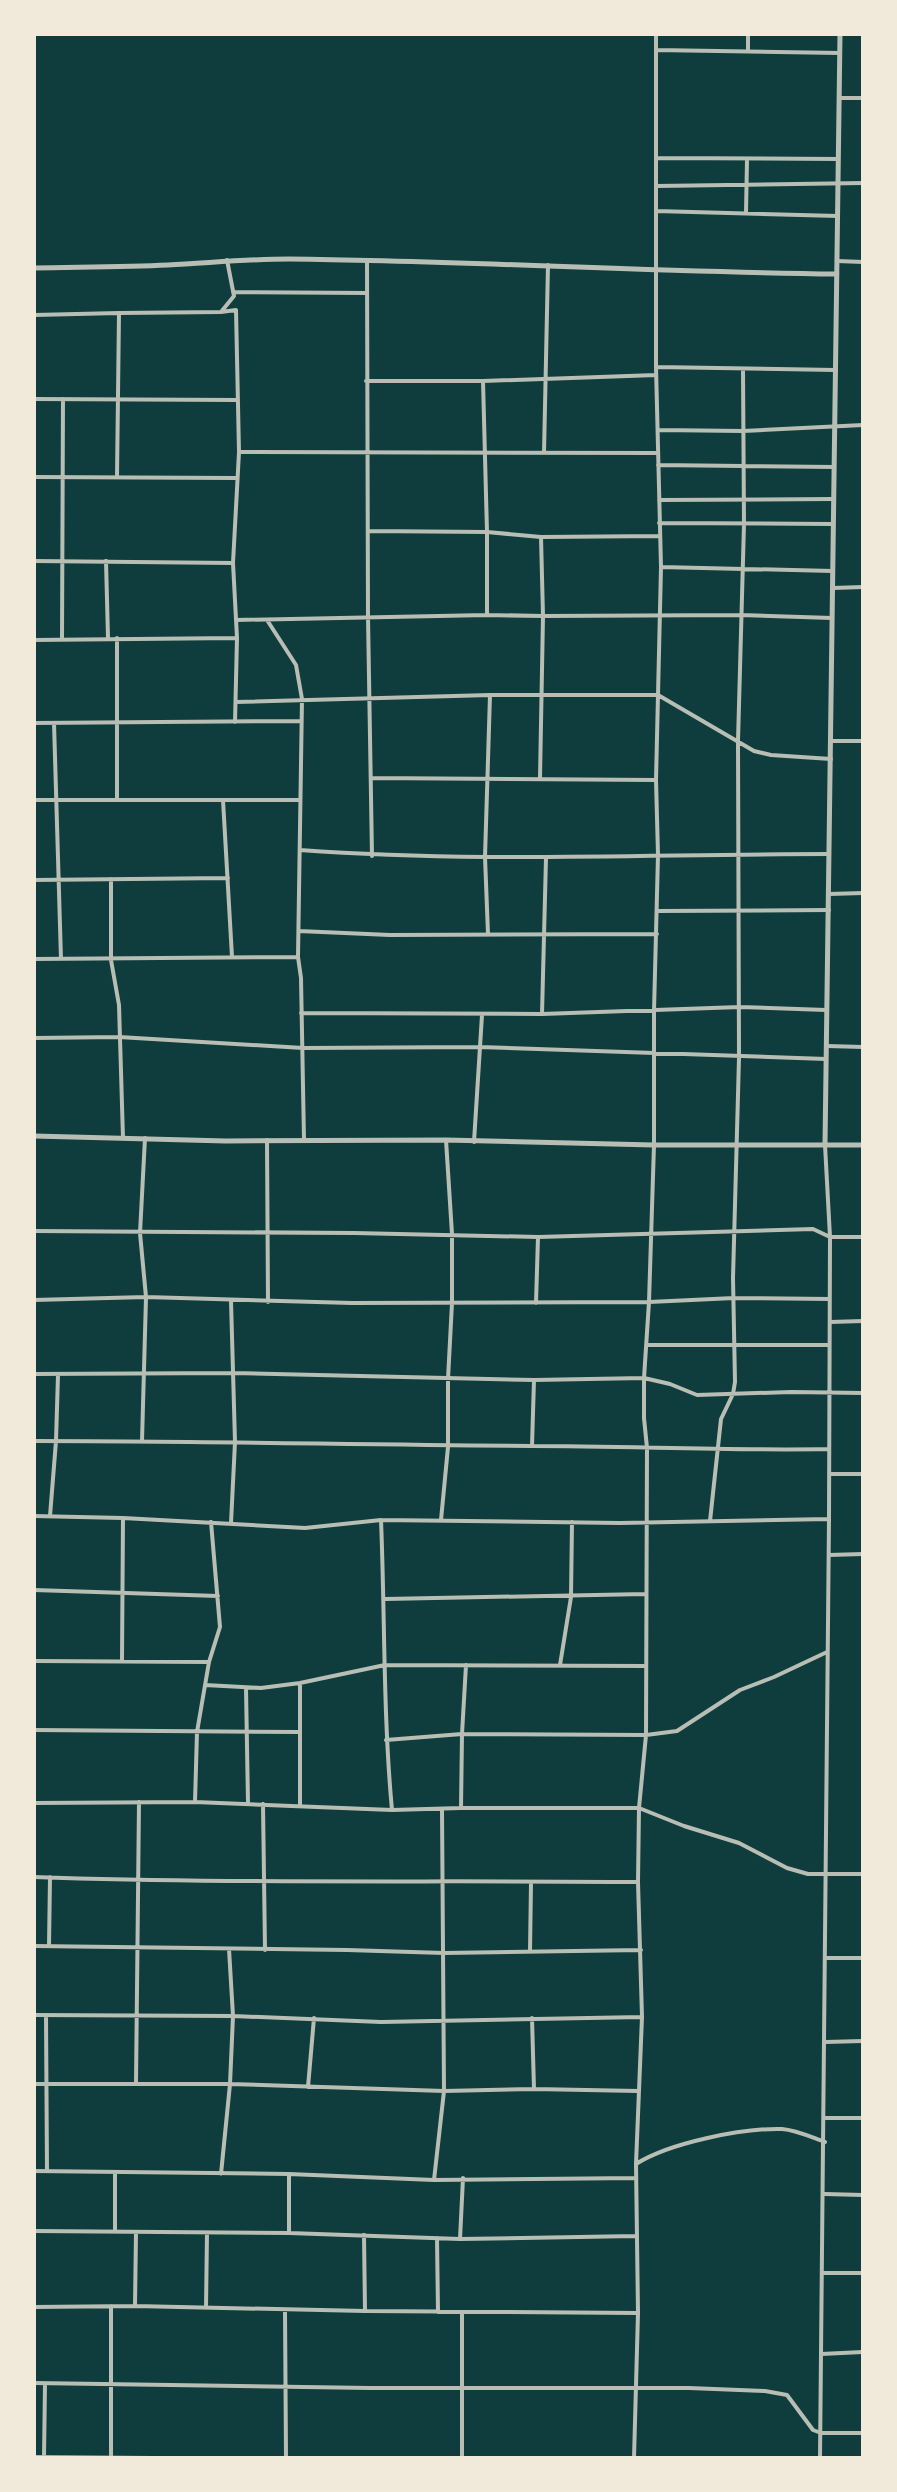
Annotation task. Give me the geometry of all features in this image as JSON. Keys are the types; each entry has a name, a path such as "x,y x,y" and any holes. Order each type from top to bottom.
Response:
{"street":[{"path":"634,2458 638,2313 636,2164 642,2017 639,1808 646,1735 647,1448 644,1378 654,1145 658,855 656,780 661,567 656,375 656,34"},
{"path":"748,34 748,51"},
{"path":"820,2458 830,1322 830,1237 825,1145 840,34"},
{"path":"656,50 840,53"},
{"path":"839,98 863,98"},
{"path":"656,158 838,159"},
{"path":"746,213 747,159"},
{"path":"656,186 863,183"},
{"path":"655,211 838,216"},
{"path":"34,268 169,265 227,260 367,260 837,274"},
{"path":"221,312 234,296 227,260"},
{"path":"367,260 372,856"},
{"path":"837,261 863,262"},
{"path":"544,453 548,265"},
{"path":"233,292 367,293"},
{"path":"34,315 236,310 239,452 233,563 237,638 235,722"},
{"path":"117,477 119,313"},
{"path":"656,367 836,370"},
{"path":"710,1521 721,1419 735,1382 743,369"},
{"path":"366,381 483,381 656,375"},
{"path":"483,381 487,615"},
{"path":"34,399 237,400"},
{"path":"62,639 63,399"},
{"path":"657,430 743,431 863,425"},
{"path":"239,452 657,453"},
{"path":"658,465 834,467"},
{"path":"34,477 236,478"},
{"path":"659,500 834,499"},
{"path":"659,523 834,524"},
{"path":"368,531 487,532 541,537 660,536"},
{"path":"540,778 541,537"},
{"path":"34,561 233,563"},
{"path":"106,561 108,638"},
{"path":"661,567 833,571"},
{"path":"833,588 863,587"},
{"path":"236,620 487,615 832,618"},
{"path":"266,619 296,665 302,699 298,957 304,1140"},
{"path":"117,638 117,800"},
{"path":"34,640 237,638"},
{"path":"236,702 490,695 658,695 762,753 831,759"},
{"path":"488,934 485,857 490,695"},
{"path":"34,723 300,721"},
{"path":"54,723 61,959"},
{"path":"831,741 863,741"},
{"path":"371,778 656,780"},
{"path":"34,800 301,800"},
{"path":"223,800 232,957"},
{"path":"300,850 372,856 546,858 829,854"},
{"path":"542,1014 546,858"},
{"path":"34,880 228,878"},
{"path":"111,879 111,960 119,1005 123,1138"},
{"path":"829,894 863,893"},
{"path":"657,911 829,910"},
{"path":"299,931 390,935 657,934"},
{"path":"34,959 298,957"},
{"path":"301,1013 482,1015 740,1007 827,1010"},
{"path":"474,1142 482,1015"},
{"path":"34,1038 119,1037 303,1048 480,1047 826,1059"},
{"path":"827,1046 863,1047"},
{"path":"34,1136 226,1141 863,1145"},
{"path":"142,1441 146,1297 140,1233 145,1138"},
{"path":"267,1140 268,1302"},
{"path":"441,1520 448,1447 452,1303 452,1234 446,1140"},
{"path":"34,1231 538,1237 813,1229 830,1237 863,1237"},
{"path":"536,1303 538,1237"},
{"path":"34,1300 146,1297 268,1302 536,1303 830,1299"},
{"path":"231,1301 235,1442 231,1523"},
{"path":"830,1322 863,1321"},
{"path":"646,1345 829,1345"},
{"path":"34,1374 234,1373 534,1380 644,1378 697,1395 863,1393"},
{"path":"50,1516 58,1375"},
{"path":"532,1446 534,1380"},
{"path":"34,1441 829,1449"},
{"path":"828,1474 863,1474"},
{"path":"34,1516 305,1528 381,1520 645,1522 829,1519"},
{"path":"122,1661 123,1518"},
{"path":"381,1520 386,1740 392,1810"},
{"path":"195,1802 197,1732 209,1662 220,1627 211,1522"},
{"path":"560,1665 571,1597 572,1522"},
{"path":"829,1555 863,1554"},
{"path":"34,1590 218,1596"},
{"path":"385,1599 645,1594"},
{"path":"386,1740 462,1734 646,1735 682,1729 740,1690 827,1652"},
{"path":"34,1661 209,1662"},
{"path":"205,1685 246,1688 300,1683 385,1665 645,1666"},
{"path":"461,1808 466,1665"},
{"path":"300,1683 300,1806"},
{"path":"246,1688 248,1803"},
{"path":"34,1730 300,1732"},
{"path":"136,2084 139,1802"},
{"path":"34,1803 248,1803 392,1810 639,1808 676,1824 739,1843 787,1868 808,1874 863,1874"},
{"path":"263,1804 265,1950"},
{"path":"434,2180 444,2091 442,1809"},
{"path":"34,1877 352,1883 638,1882"},
{"path":"49,1946 50,1877"},
{"path":"530,1951 531,1883"},
{"path":"34,1946 444,1953 641,1950"},
{"path":"221,2174 233,2016 229,1949"},
{"path":"825,1958 863,1958"},
{"path":"34,2015 444,2022 642,2017"},
{"path":"46,2015 47,2171"},
{"path":"308,2087 314,2018"},
{"path":"532,2018 534,2089"},
{"path":"824,2042 863,2041"},
{"path":"34,2084 638,2091"},
{"path":"824,2118 863,2118"},
{"path":"636,2164 660,2151 756,2131 786,2130 825,2142"},
{"path":"34,2171 289,2174 434,2180 636,2178"},
{"path":"115,2172 115,2230"},
{"path":"289,2174 289,2233"},
{"path":"460,2239 463,2178"},
{"path":"824,2194 863,2195"},
{"path":"34,2231 289,2233 460,2239 636,2236"},
{"path":"135,2306 136,2231"},
{"path":"206,2308 207,2233"},
{"path":"364,2235 365,2311"},
{"path":"437,2238 438,2312"},
{"path":"823,2273 863,2273"},
{"path":"111,2306 111,2458"},
{"path":"34,2307 638,2313"},
{"path":"285,2310 286,2458"},
{"path":"462,2312 462,2458"},
{"path":"821,2354 863,2352"},
{"path":"34,2383 781,2393 790,2399 808,2426 821,2433 863,2433"},
{"path":"44,2457 45,2383"},
{"path":"34,2457 153,2458"}]}
